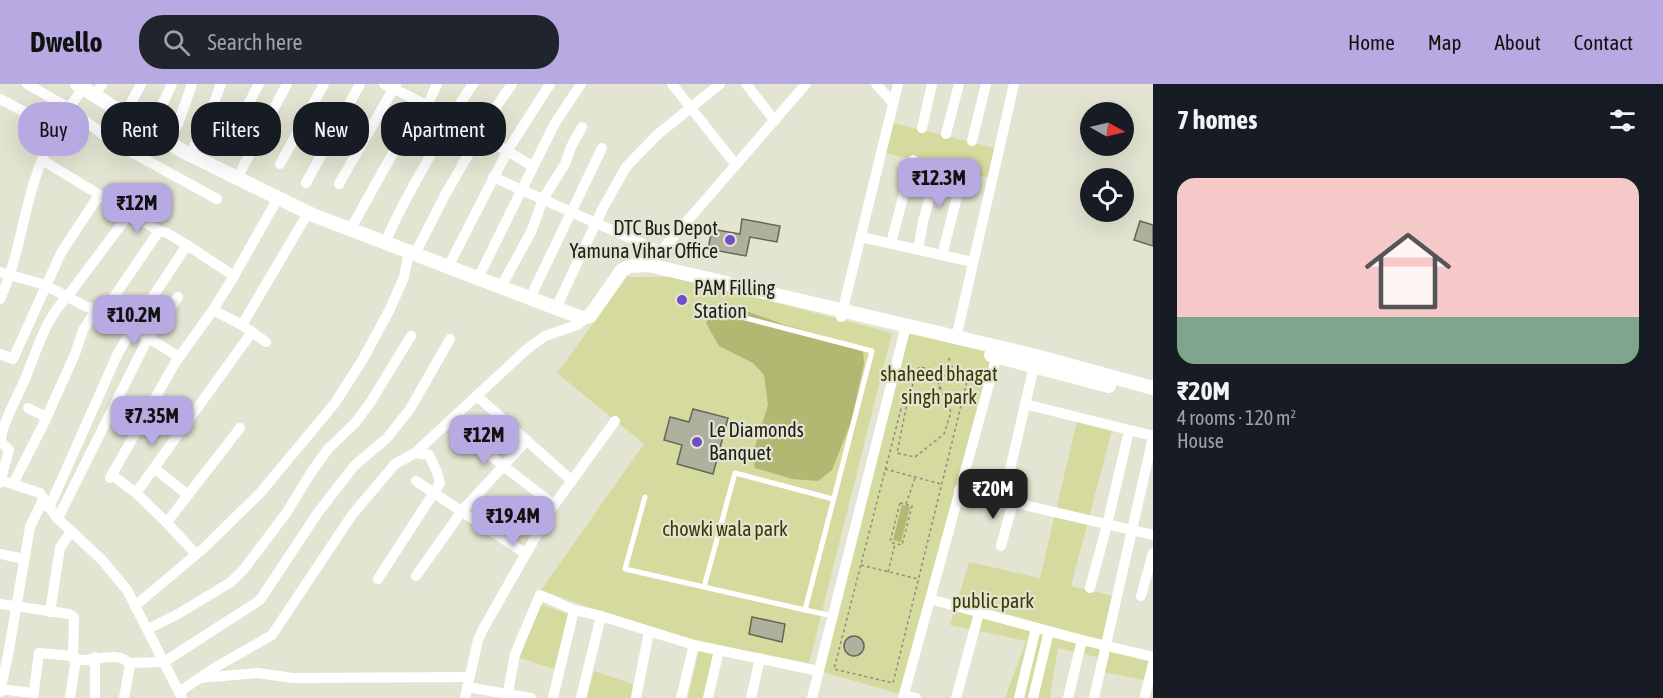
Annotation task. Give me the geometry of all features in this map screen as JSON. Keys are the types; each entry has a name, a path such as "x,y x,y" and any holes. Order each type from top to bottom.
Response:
{"street":[{"path":"27,84 58,102"},
{"path":"131,102 141,84"},
{"path":"163,102 172,84"},
{"path":"179,121 192,84"},
{"path":"190,154 207,121 221,84"},
{"path":"249,102 259,84"},
{"path":"237,178 286,84"},
{"path":"280,164 324,84"},
{"path":"306,183 360,84"},
{"path":"426,102 437,84"},
{"path":"461,102 473,84"},
{"path":"500,102 512,84"},
{"path":"447,267 507,151 550,84"},
{"path":"477,278 555,123 581,84"},
{"path":"672,84 736,165"},
{"path":"556,308 596,223 630,162 657,135 720,84"},
{"path":"746,84 775,121"},
{"path":"649,266 806,84"},
{"path":"876,84 893,103"},
{"path":"841,315 898,84"},
{"path":"922,128 932,84"},
{"path":"946,134 958,84"},
{"path":"972,141 986,84"},
{"path":"956,338 1014,84"},
{"path":"339,184 391,85 419,102"},
{"path":"75,102 89,88 108,102"},
{"path":"0,99 18,108"},
{"path":"89,124 111,141 217,199"},
{"path":"501,287 532,230 543,199 565,164 582,127"},
{"path":"179,148 308,213 585,319"},
{"path":"530,298 602,148"},
{"path":"507,151 532,166"},
{"path":"0,299 5,274 44,156"},
{"path":"350,230 394,156"},
{"path":"385,243 411,189 431,156"},
{"path":"135,606 196,554 260,493 335,403 363,359 389,310 412,253 469,156"},
{"path":"42,160 159,231 187,245 234,276"},
{"path":"891,243 913,160"},
{"path":"918,250 938,165"},
{"path":"942,255 964,170"},
{"path":"493,177 661,252"},
{"path":"0,354 14,359 45,285 66,244 94,201 100,196 103,197"},
{"path":"196,554 136,493 111,477 179,357 213,310 278,198"},
{"path":"130,213 58,306 39,341 27,376 18,391 1,434 1,442 9,450 0,481 40,493 58,518 102,560 127,590 181,695 199,678 272,635 352,515 395,464 415,453 526,349 545,336 577,325 590,316 622,270 630,266 649,266 671,272 675,276 1153,388"},
{"path":"242,325 308,213"},
{"path":"13,484 75,354 83,330 159,231"},
{"path":"861,237 973,262"},
{"path":"187,245 118,353 87,427 46,504 30,527 0,690 33,696 39,653 83,660 95,657 123,659 128,663 164,662 245,611 265,595 317,514 354,465 387,438 410,410 450,339"},
{"path":"5,274 45,285 87,307 100,310 179,357"},
{"path":"58,518 148,338 178,297"},
{"path":"213,310 242,325 266,342"},
{"path":"905,329 956,338 1034,366 1153,398"},
{"path":"812,698 905,329"},
{"path":"136,493 252,332"},
{"path":"148,629 231,582 244,568 287,512 328,449 350,429 370,403 411,336"},
{"path":"916,698 904,696 998,352"},
{"path":"1001,546 1025,404 1034,366"},
{"path":"477,396 572,481"},
{"path":"1025,404 1153,437 1094,698"},
{"path":"28,408 46,417"},
{"path":"453,418 487,453 554,506"},
{"path":"467,687 483,629 554,506 615,421"},
{"path":"167,522 240,428"},
{"path":"1090,588 1128,435"},
{"path":"416,576 462,511 528,440"},
{"path":"378,579 440,483 429,455 415,453"},
{"path":"154,468 188,495"},
{"path":"416,482 526,554"},
{"path":"959,490 1153,535"},
{"path":"50,612 60,549 71,531"},
{"path":"1141,596 1153,553"},
{"path":"0,554 24,559"},
{"path":"508,695 515,654 540,595 574,610 602,616 694,645 819,671"},
{"path":"930,599 1153,657"},
{"path":"0,604 69,614 74,617 74,657 70,698"},
{"path":"553,698 574,610"},
{"path":"957,698 979,613"},
{"path":"581,698 602,616"},
{"path":"1019,698 1036,628"},
{"path":"1033,698 1050,631"},
{"path":"636,698 649,632"},
{"path":"1068,698 1082,640"},
{"path":"681,698 694,645"},
{"path":"708,698 719,650"},
{"path":"95,657 95,698"},
{"path":"751,698 760,658"},
{"path":"124,698 128,682 128,663"},
{"path":"1145,694 1153,664"},
{"path":"199,678 258,673 293,678 467,687 531,698"}],"lane":[{"path":"704,307 872,351 806,610"},
{"path":"704,587 735,473 833,499"},
{"path":"645,497 625,569 833,616"}],"path":[{"path":"939,389 950,356"},
{"path":"908,398 904,397 834,669 893,683 969,373 948,365"},
{"path":"918,367 932,369 939,389 951,412 944,434 915,457 897,453 908,398 918,367"},
{"path":"951,412 959,414"},
{"path":"885,469 942,484"},
{"path":"906,504 915,477"},
{"path":"900,503 906,504 912,506 902,545 890,542 900,503"},
{"path":"888,572 895,543"},
{"path":"861,565 918,579"}],"green space":[{"path":"889,122 999,149 993,179 882,152"},
{"name":"chowki wala park","path":"627,277 677,277 892,333 809,663 668,636 541,590 644,444 557,373"},
{"name":"shaheed bhagat singh park","path":"906,328 998,347 904,695 819,671"},
{"name":"public park","path":"1077,421 1112,430 1071,586 1117,597 1105,647 1153,662 1149,681 1098,671 1101,658 1058,648 1050,698 1005,698 1026,641 950,625 969,562 1040,578"},
{"path":"539,604 569,614 554,669 520,658"},
{"path":"699,650 717,655 706,698 688,698"},
{"path":"594,671 633,684 631,698 587,698"}],"shaded area":[{"path":"732,306 785,325 842,341 863,351 864,364 851,422 832,470 818,481 792,479 755,468 752,455 768,405 764,375 753,363 719,346 706,323 712,308"},
{"path":"902,505 910,507 901,542 893,540"}],"building":[{"name":"DTC Bus Depot Yamuna Vihar Office","path":"742,219 780,226 777,242 750,237 746,256 708,249 712,229 740,234"},
{"path":"1140,221 1153,225 1153,246 1134,240"},
{"name":"Le Diamonds Banquet","path":"693,409 728,418 713,474 677,464 682,445 664,440 670,417 689,422"},
{"path":"752,617 785,624 782,642 749,634"},
{"path":"854,636 861,639 864,646 861,653 854,656 847,653 844,646 847,639"}],"place":[{"name":"DTC Bus Depot Yamuna Vihar Office","path":"730,240"},
{"name":"PAM Filling Station","path":"682,300"},
{"name":"Le Diamonds Banquet","path":"697,442"}]}
